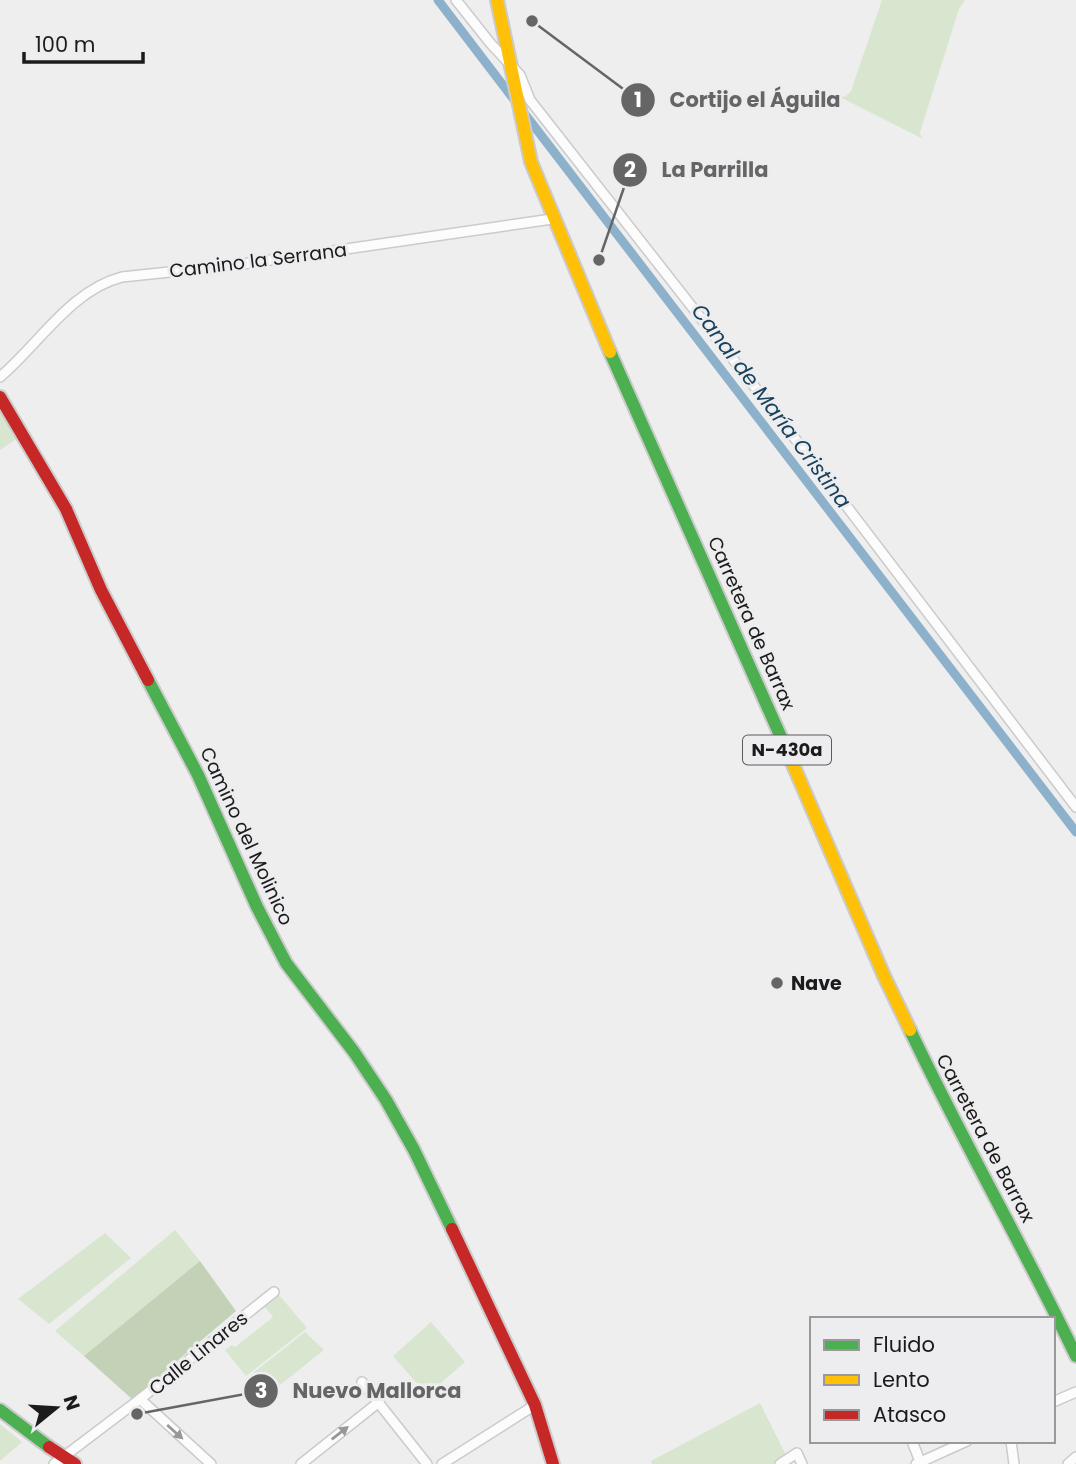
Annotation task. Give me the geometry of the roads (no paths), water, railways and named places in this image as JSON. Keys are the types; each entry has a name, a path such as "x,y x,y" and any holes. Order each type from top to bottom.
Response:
{"main road":[{"name":"Carretera de Barrax","path":"497,0 531,162 552,219 764,697 884,976 945,1104 1036,1274 1076,1356"},
{"name":"Camino del Molinico","path":"0,397 66,509 101,590 198,775 285,963 354,1052 386,1100 414,1150 536,1405 550,1462"},
{"path":"0,1410 49,1447 63,1462"}],"street":[{"path":"456,0 520,75 530,100 764,399 1076,807"},
{"name":"Camino la Serrana","path":"0,377 51,326 105,281 552,219"},
{"name":"Calle Linares","path":"63,1462 274,1292"},
{"path":"362,1381 427,1464"},
{"path":"1055,1401 1076,1392"},
{"path":"141,1399 211,1464"},
{"path":"301,1464 379,1402"},
{"path":"442,1464 536,1405"},
{"path":"913,1443 919,1463 963,1443"},
{"path":"1011,1443 1014,1464"},
{"path":"780,1464 797,1453 802,1464"},
{"path":"1068,1464 1076,1457"}],"waterway":[{"name":"Canal de María Cristina","path":"438,0 515,101"},
{"name":"Canal de María Cristina","path":"524,113 1076,832"}],"place":[{"name":"Cortijo el Águila","path":"532,21"},
{"name":"La Parrilla","path":"599,260"},
{"name":"Nave","path":"777,983"},
{"name":"Nuevo Mallorca","path":"137,1414"}]}
